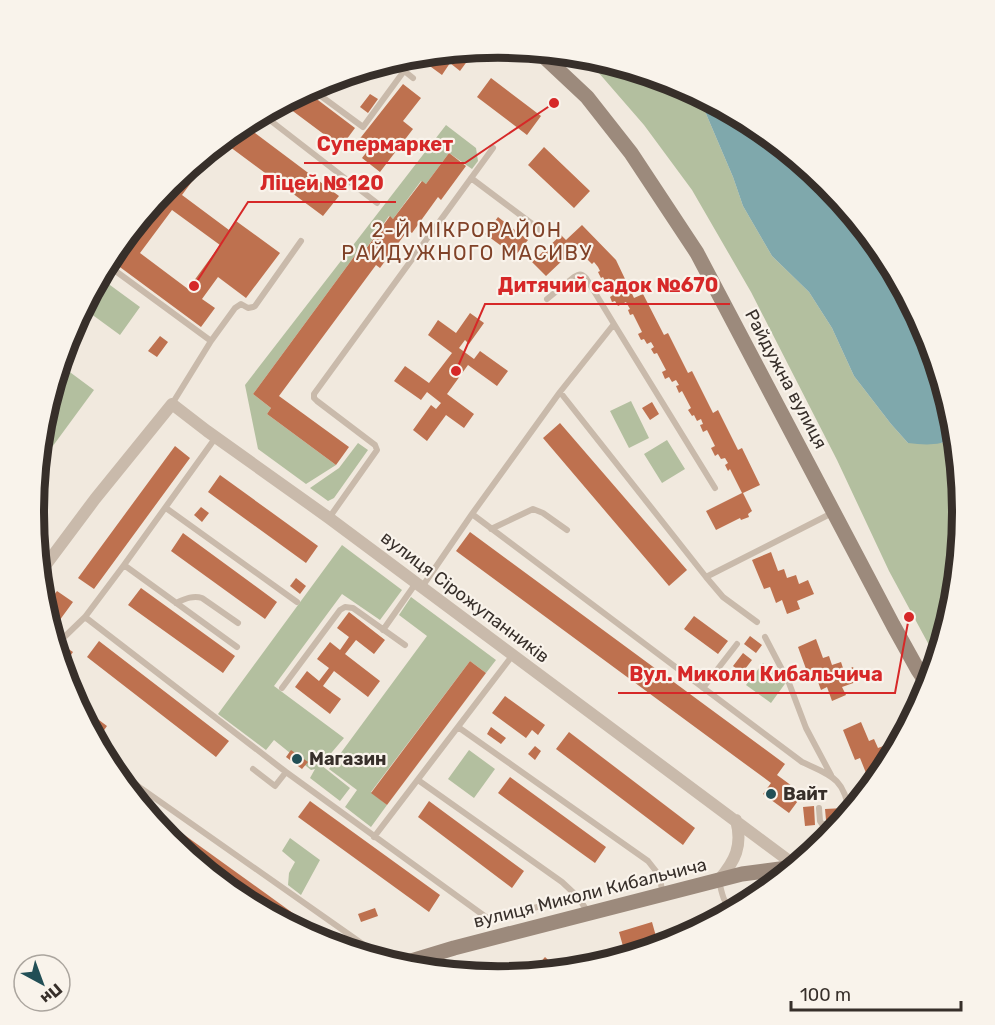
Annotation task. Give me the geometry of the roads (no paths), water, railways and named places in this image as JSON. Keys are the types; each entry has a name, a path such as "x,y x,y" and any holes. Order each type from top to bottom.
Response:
{"street":[{"name":"Райдужна вулиця","path":"549,61 587,97 631,153 697,253 921,675"},
{"name":"вулиця Сірожупанників","path":"172,404 329,518 789,861"},
{"path":"46,564 172,404"},
{"path":"719,880 736,856 739,830 736,820"},
{"name":"вулиця Миколи Кибальчича","path":"417,959 742,874 780,868"}],"lane":[{"path":"401,69 413,78"},
{"path":"319,95 363,127 404,71"},
{"path":"270,120 377,203"},
{"path":"329,518 377,450 375,445 317,401 314,394 494,148"},
{"path":"471,178 543,232"},
{"path":"172,404 211,341 238,305 251,308 255,306 301,241"},
{"path":"114,270 211,341"},
{"path":"547,299 579,274 586,278 715,488"},
{"path":"383,630 419,585 560,392 614,324"},
{"path":"560,392 723,597 757,622"},
{"path":"62,639 85,617 124,566 216,437"},
{"path":"166,508 297,602"},
{"path":"491,529 537,510 567,530"},
{"path":"706,577 834,512"},
{"path":"471,514 802,762 832,776"},
{"path":"124,566 237,647"},
{"path":"176,603 197,596 238,623"},
{"path":"282,688 340,610 345,607 353,608 405,645"},
{"path":"85,617 286,772 490,920 577,896"},
{"path":"765,637 789,683 806,728 848,801"},
{"path":"703,688 736,644"},
{"path":"374,837 512,656"},
{"path":"458,727 648,861 659,875 663,895"},
{"path":"253,769 275,786 286,772"},
{"path":"131,780 366,947"},
{"path":"418,780 562,882 577,896 588,913"},
{"path":"819,808 820,821 822,824 828,824"},
{"path":"719,880 726,905"}],"water":[{"path":"704,109 725,119 774,152 819,191 858,236 891,286 917,339 936,395 946,441 932,444 908,443 854,376 832,328 809,292 772,256 743,206"}],"place":[{"name":"Супермаркет","path":"554,103"},
{"name":"Ліцей №120","path":"194,286"},
{"name":"Дитячий садок №670","path":"456,371"},
{"name":"Вул. Миколи Кибальчича","path":"909,617"},
{"name":"Магазин","path":"297,759"},
{"name":"Вайт","path":"771,794"}],"district":[{"name":"2-Й МІКРОРАЙОН РАЙДУЖНОГО МАСИВУ","path":"467,242"}]}
